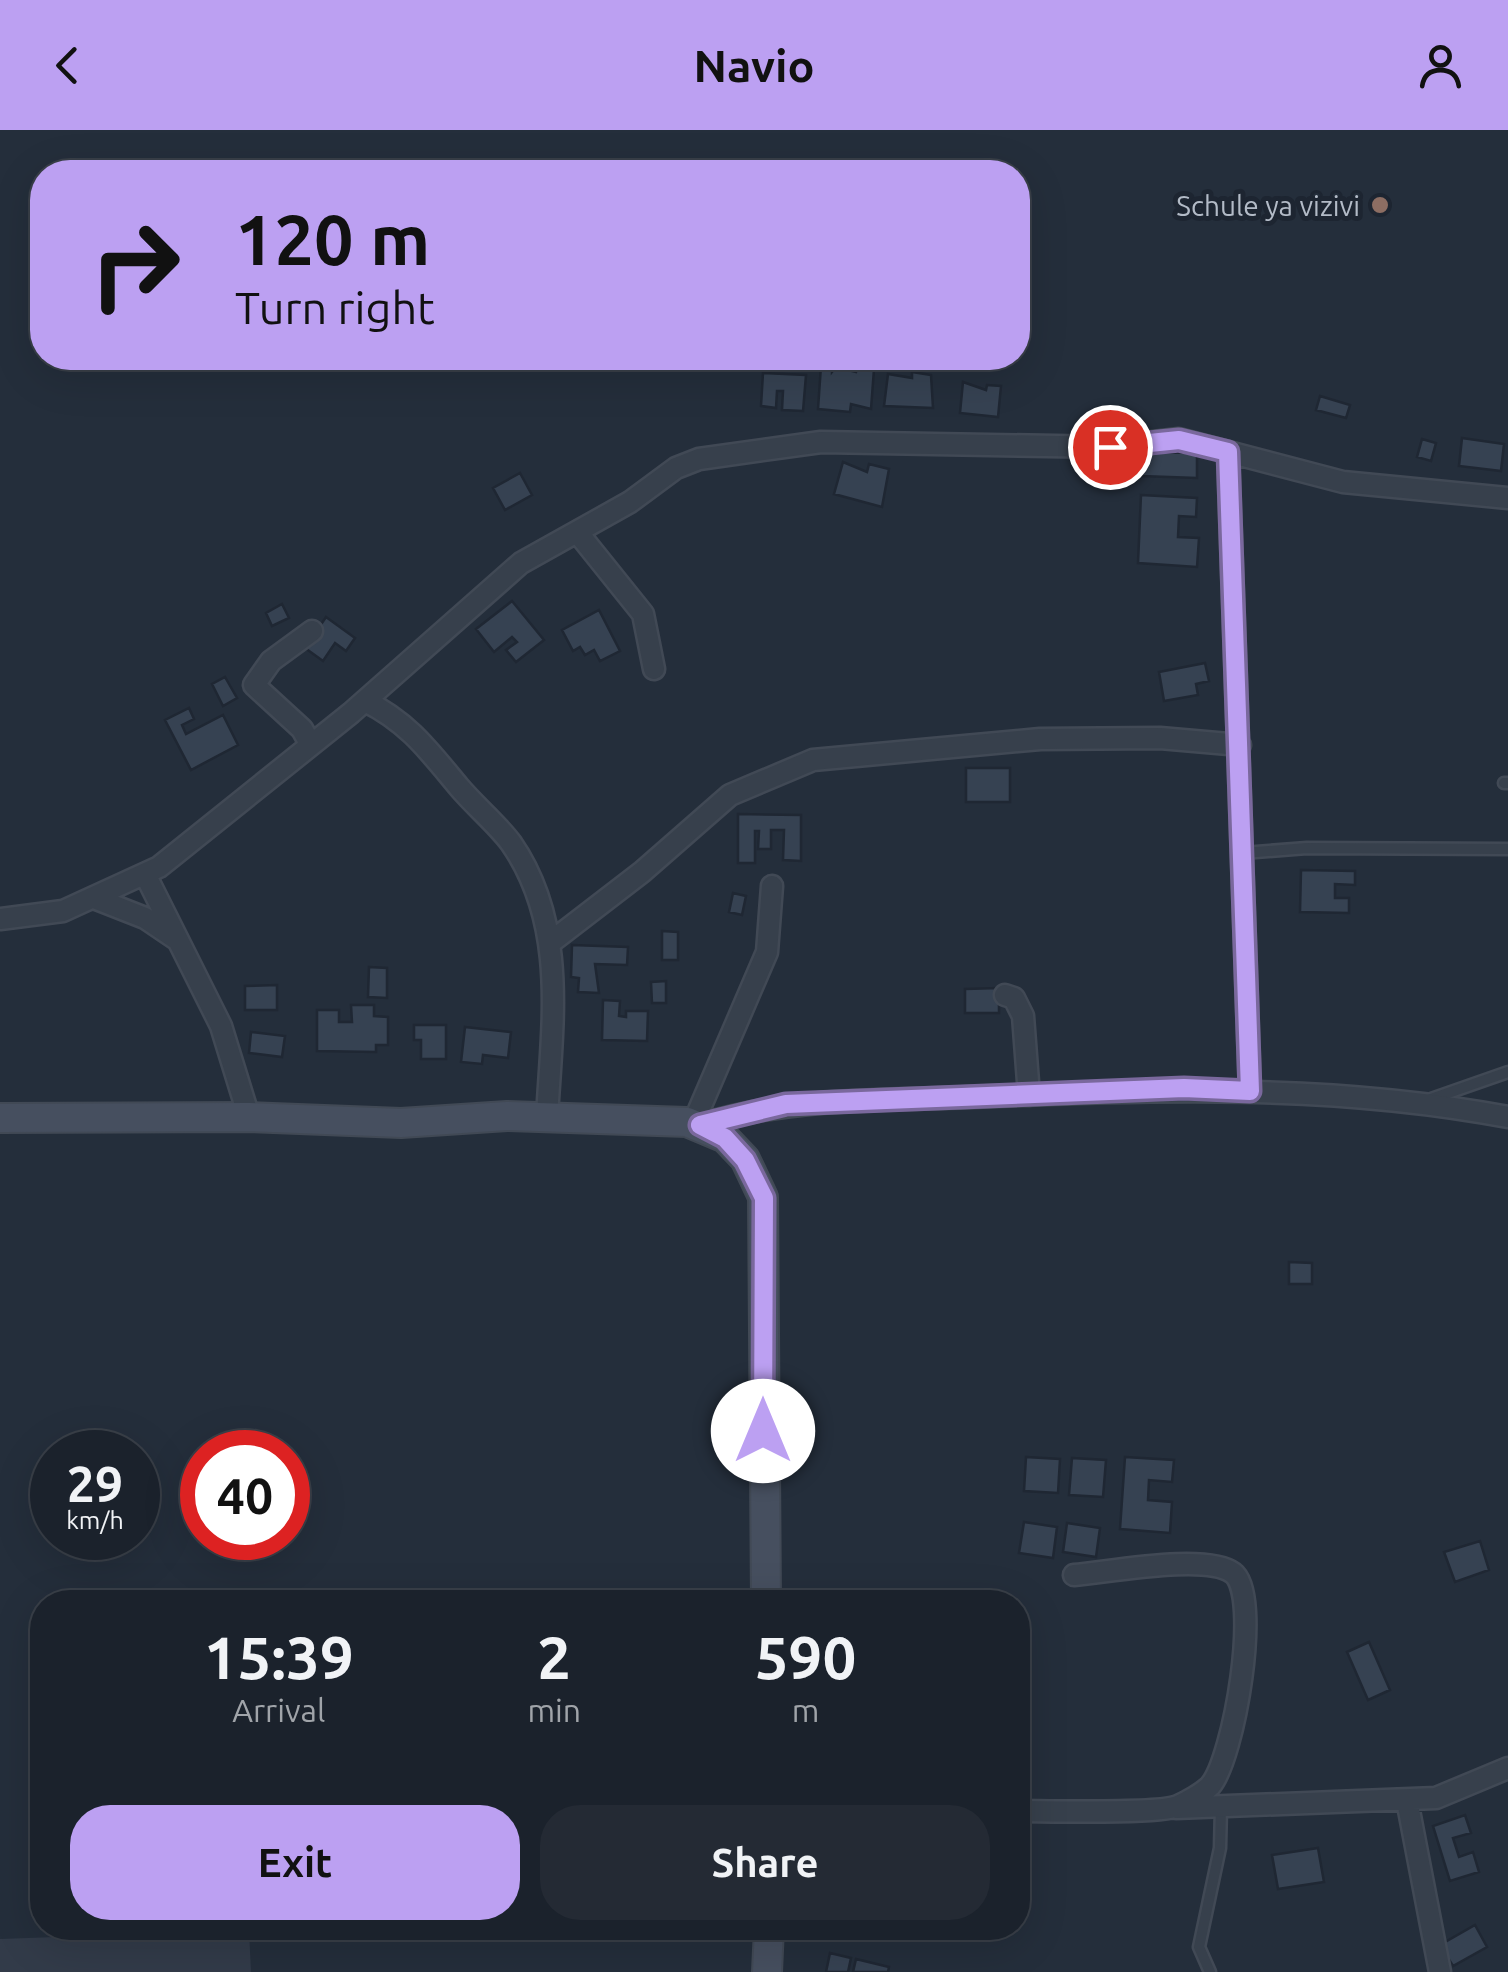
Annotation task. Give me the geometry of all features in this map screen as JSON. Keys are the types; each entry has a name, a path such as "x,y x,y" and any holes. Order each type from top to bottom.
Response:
{"street":[{"path":"0,919 63,910 146,874 203,834 365,701 521,563 578,533 676,468 757,448 822,442 1110,447 1179,440 1343,482 1508,498"},
{"path":"1228,452 1250,1091"},
{"path":"578,533 643,614 654,669"},
{"path":"311,745 302,729 254,685 271,661 312,631"},
{"path":"365,701 419,736 484,816 509,840 535,883 551,942 546,1118"},
{"path":"551,942 642,872 730,796 813,760 1040,739 1160,738 1240,745"},
{"path":"146,874 221,1026 250,1118"},
{"path":"696,1124 767,952 772,886"},
{"path":"94,898 144,918 178,940"},
{"path":"1005,995 1014,998 1023,1016 1029,1094"},
{"path":"0,1118 250,1118 401,1123 546,1118 696,1124 786,1104 1184,1088 1390,1097 1508,1117"},
{"path":"696,1124 725,1138 745,1160 764,1198 766,1590"},
{"path":"1074,1575 1200,1564 1222,1567 1241,1582 1242,1668 1232,1737 1210,1786 1174,1808"},
{"path":"1030,1812 1436,1798 1508,1768"},
{"path":"1407,1800 1440,1972"},
{"path":"767,1972 768,1940"}],"lane":[{"path":"1243,852 1306,848 1508,849"},
{"path":"1423,1102 1508,1072"},
{"path":"1210,1972 1200,1947 1220,1848 1222,1806"}],"shaded area":[{"path":"0,1939 249,1940 251,1972 0,1972"}],"building":[{"path":"821,370 874,370 871,409 851,404 850,412 818,409"},
{"path":"912,372 931,375 933,408 884,406 888,374 912,378"},
{"path":"763,373 806,375 803,411 782,410 783,391 777,391 776,408 761,406"},
{"path":"963,382 986,390 987,385 1001,386 998,417 960,413"},
{"path":"1320,396 1350,405 1346,418 1316,410"},
{"path":"1462,438 1504,444 1501,471 1459,466"},
{"path":"1422,439 1436,443 1431,461 1417,457"},
{"path":"1141,452 1197,453 1197,478 1141,476"},
{"path":"843,462 867,472 869,464 889,469 882,507 834,494"},
{"path":"520,473 532,495 505,510 493,488"},
{"path":"1141,495 1197,498 1196,517 1179,516 1178,537 1199,538 1197,567 1138,563"},
{"path":"512,601 544,640 516,662 506,650 517,642 512,637 494,652 476,629"},
{"path":"282,604 289,618 272,626 266,613"},
{"path":"599,610 620,651 600,661 594,650 585,655 580,647 573,651 562,630"},
{"path":"326,617 355,638 346,651 335,643 323,661 305,648"},
{"path":"1205,663 1209,681 1196,684 1198,695 1164,701 1159,672"},
{"path":"225,677 237,698 223,706 212,684"},
{"path":"189,708 194,719 182,725 186,734 223,715 238,745 191,770 165,720"},
{"path":"966,768 1010,768 1010,802 966,802"},
{"path":"738,814 801,815 801,861 783,860 784,830 771,830 771,849 758,849 759,831 755,831 755,863 738,863"},
{"path":"1301,870 1355,871 1355,885 1335,884 1335,898 1349,898 1349,913 1300,912"},
{"path":"733,893 746,896 742,915 729,912"},
{"path":"662,931 678,932 678,960 662,960"},
{"path":"572,945 628,947 627,965 595,964 599,993 578,992 579,978 571,977"},
{"path":"369,967 387,968 387,998 368,997"},
{"path":"666,981 666,1003 652,1003 651,982"},
{"path":"277,985 277,1010 245,1010 245,986"},
{"path":"999,988 999,1013 965,1013 965,989"},
{"path":"603,1000 620,1001 619,1016 626,1017 626,1011 648,1011 647,1041 602,1040"},
{"path":"351,1005 374,1005 374,1016 388,1017 388,1045 376,1045 376,1052 317,1051 317,1010 339,1010 339,1022 352,1022"},
{"path":"414,1025 446,1025 446,1059 421,1059 421,1040 414,1040"},
{"path":"465,1027 511,1032 508,1058 483,1055 482,1064 461,1062"},
{"path":"251,1032 285,1036 282,1057 249,1053"},
{"path":"1289,1262 1312,1263 1312,1284 1289,1284"},
{"path":"1026,1457 1060,1459 1058,1493 1024,1491"},
{"path":"1125,1457 1174,1460 1172,1482 1149,1480 1148,1500 1172,1502 1170,1533 1120,1529"},
{"path":"1072,1458 1106,1460 1103,1497 1069,1495"},
{"path":"1024,1522 1057,1527 1053,1558 1019,1553"},
{"path":"1067,1523 1100,1528 1096,1557 1063,1552"},
{"path":"1480,1541 1489,1570 1455,1582 1444,1552"},
{"path":"1369,1642 1390,1690 1368,1700 1347,1652"},
{"path":"1465,1815 1471,1833 1453,1838 1459,1857 1473,1852 1479,1872 1450,1881 1433,1826"},
{"path":"1318,1848 1324,1882 1278,1889 1272,1855"},
{"path":"1475,1925 1487,1947 1453,1966 1440,1945"},
{"path":"830,1953 851,1958 848,1972 826,1972"},
{"path":"856,1959 889,1967 888,1972 853,1972"}],"place":[{"name":"Schule ya vizivi","path":"1380,205"}],"route":[{"path":"763,1431 764,1198 745,1160 725,1138 700,1125 786,1104 1184,1088 1250,1091 1228,452 1179,440 1146,440 1110,447"}]}
